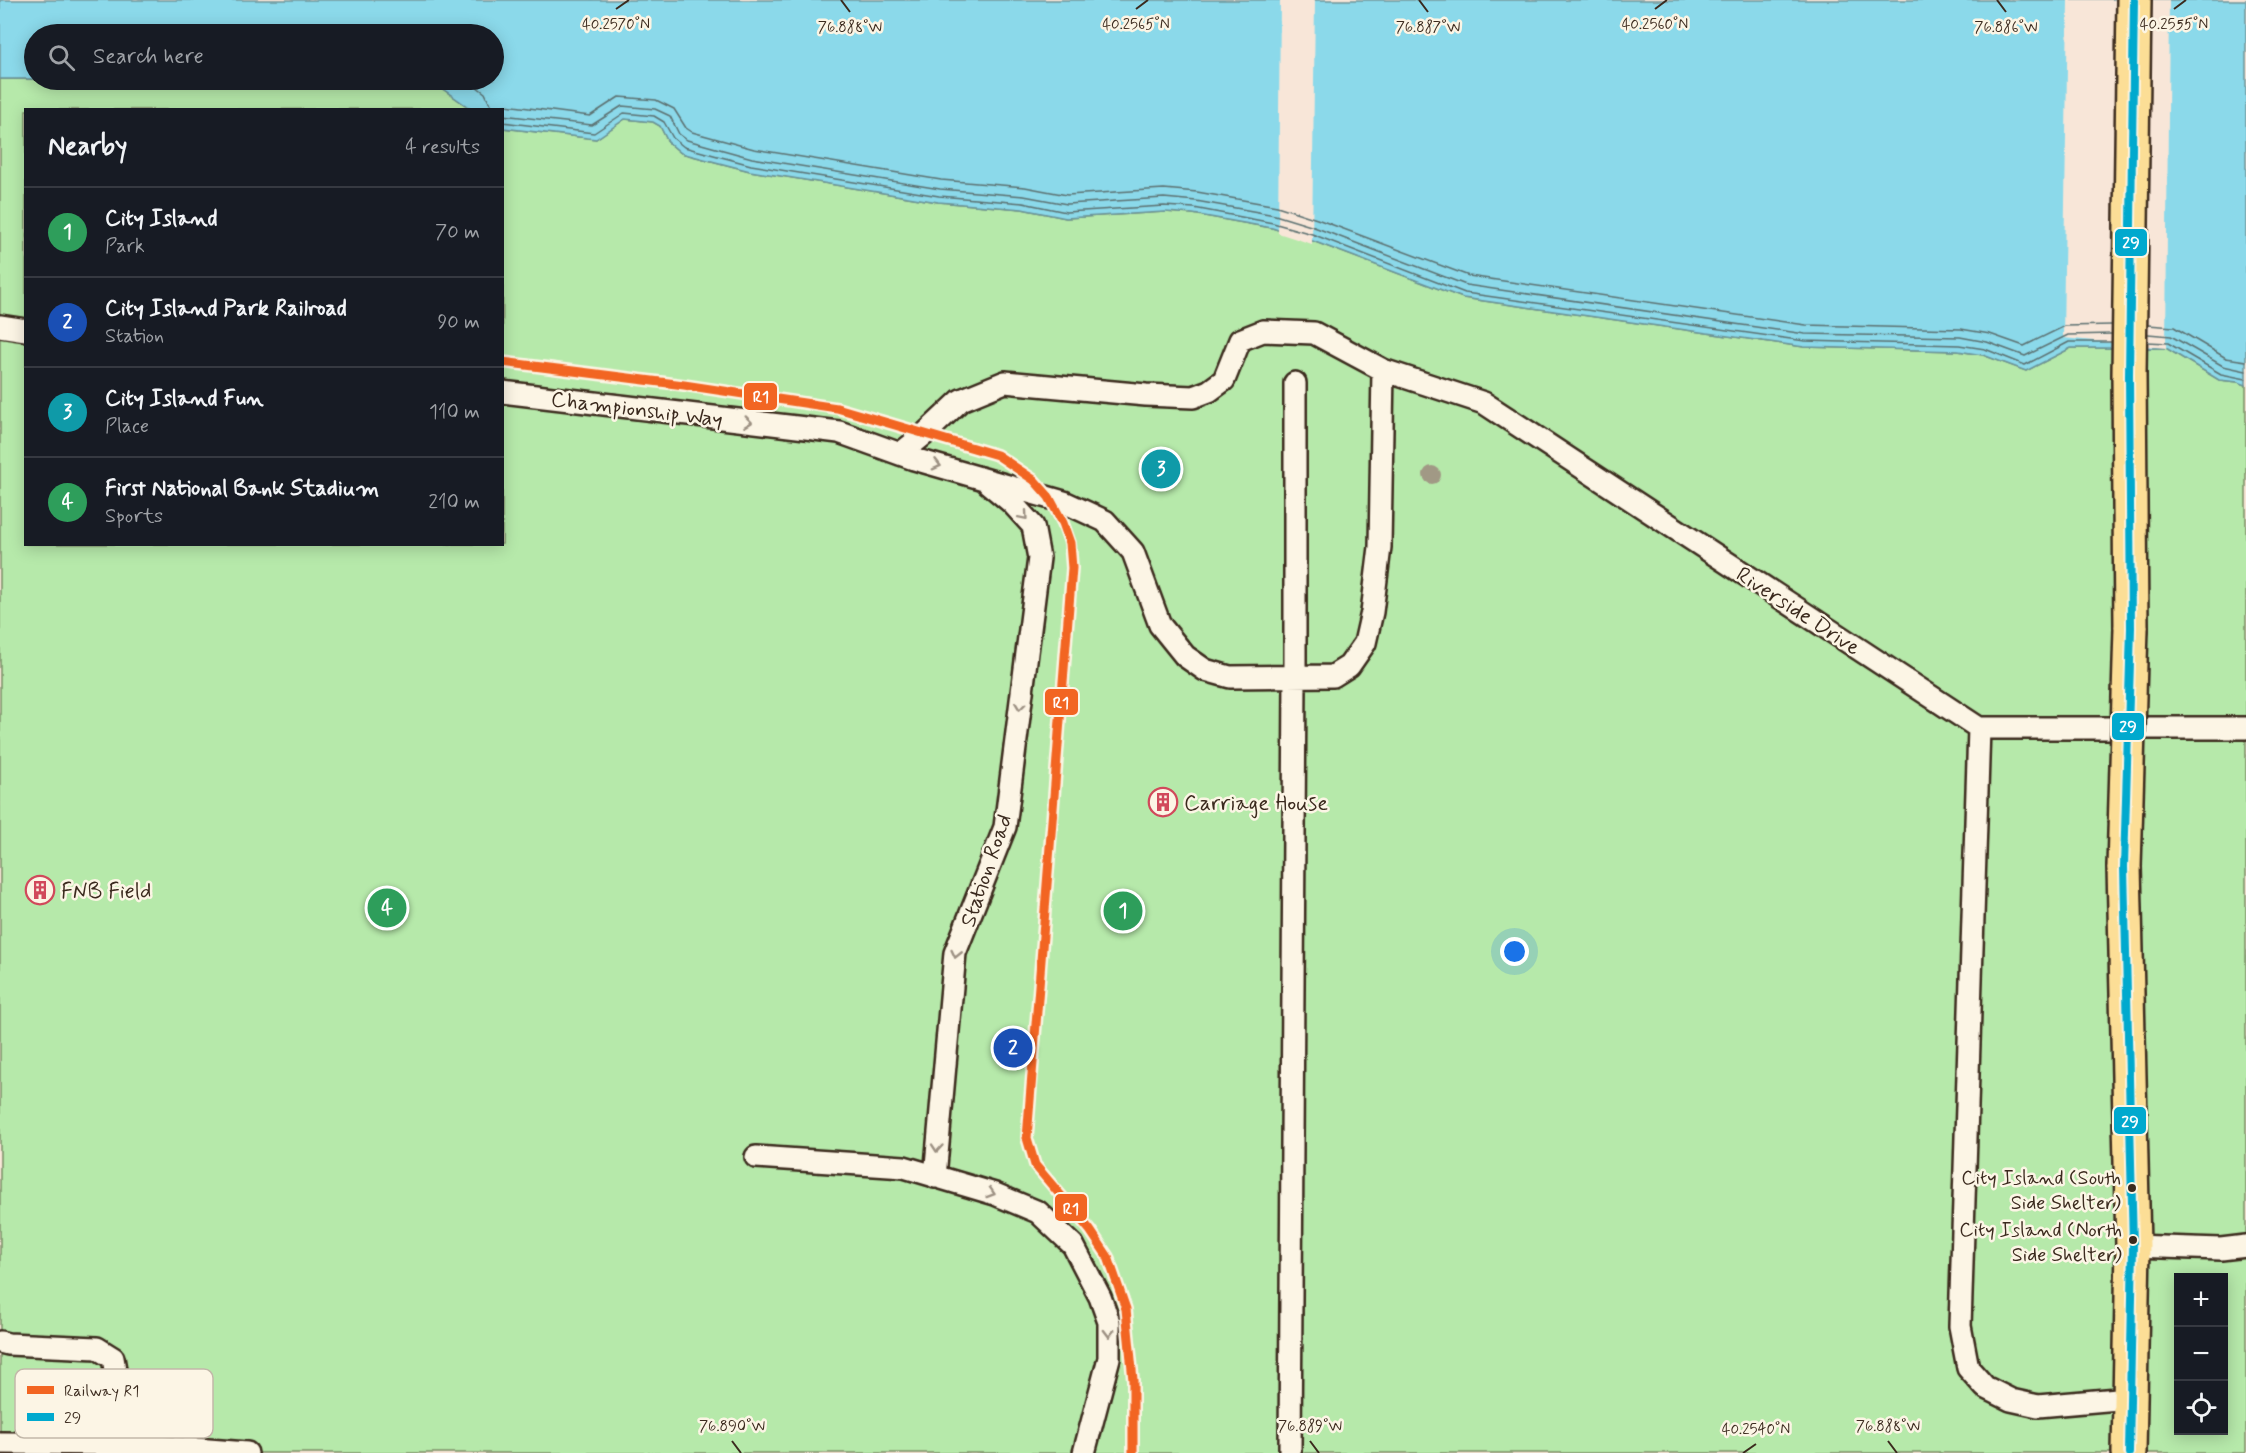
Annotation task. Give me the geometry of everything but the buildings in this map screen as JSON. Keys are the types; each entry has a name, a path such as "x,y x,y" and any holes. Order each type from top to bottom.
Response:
{"main road":[{"path":"2129,1453 2133,1246 2124,867 2131,628 2129,375 2134,0"}],"lane":[{"path":"0,326 24,330"},
{"name":"Riverside Drive","path":"900,454 926,434 961,400 1005,382 1193,397 1209,391 1224,380 1240,340 1263,331 1314,333 1383,370 1484,403 1979,728"},
{"name":"Championship Way","path":"504,392 839,432 900,454 1064,502 1105,522 1133,552 1160,625 1185,656 1205,670 1230,677 1295,677 1333,676 1349,666 1365,643 1372,612 1380,547 1383,370"},
{"path":"1290,1453 1295,383"},
{"name":"Station Road","path":"935,1177 955,953 1005,827 1039,558 1033,526 1012,502 981,477"},
{"path":"2129,1398 2038,1406 2011,1400 1985,1387 1968,1368 1960,1326 1979,728 2246,728"},
{"path":"756,1157 904,1167 995,1194 1038,1212 1073,1245 1100,1298 1109,1322 1109,1358 1084,1453"},
{"path":"2133,1246 2220,1249 2246,1246"},
{"path":"0,1342 97,1348 113,1358 115,1369"},
{"path":"105,1444 106,1438"},
{"path":"0,1443 131,1444 247,1453"}],"green space":[{"path":"0,79 24,79 24,90 444,90 470,108 24,108 24,546 504,546 504,128 596,139 625,119 653,122 660,126 668,142 681,153 750,171 938,202 1022,209 1066,218 1165,212 1193,214 1272,228 1310,240 1463,298 1804,347 1958,351 1983,355 2026,371 2071,348 2166,348 2219,380 2246,385 2246,1453 0,1453"}],"water":[{"path":"0,0 2246,0 2246,385 2219,380 2166,348 2071,348 2026,371 1983,355 1958,351 1804,347 1463,298 1310,240 1272,228 1193,214 1165,212 1066,218 1022,209 938,202 750,171 681,153 668,142 660,126 653,122 625,119 596,139 504,128 504,108 470,108 444,90 504,90 504,24 24,24 24,79 0,79"}],"pier":[{"path":"1280,0 1315,0 1312,244 1278,233"},
{"path":"2068,0 2169,0 2166,348 2063,338"}],"rail line":[{"name":"R1","path":"504,362 684,385 837,408 997,455 1034,480 1049,497 1063,523 1070,543 1072,568 1027,1138 1035,1165 1090,1230 1108,1257 1126,1309 1133,1380 1133,1453"}],"transit line":[{"name":"29","path":"2129,1453 2133,1246 2124,867 2131,628 2129,375 2134,0"}],"place":[{"name":"City Island Fun","path":"1161,469"},
{"name":"Carriage House","path":"1163,802"},
{"name":"FNB Field","path":"40,890"},
{"name":"First National Bank Stadium","path":"387,908"},
{"name":"City Island","path":"1123,911"},
{"name":"City Island Park Railroad","path":"1013,1048"},
{"name":"City Island (South Side Shelter)","path":"2132,1188"},
{"name":"City Island (North Side Shelter)","path":"2133,1240"}]}
